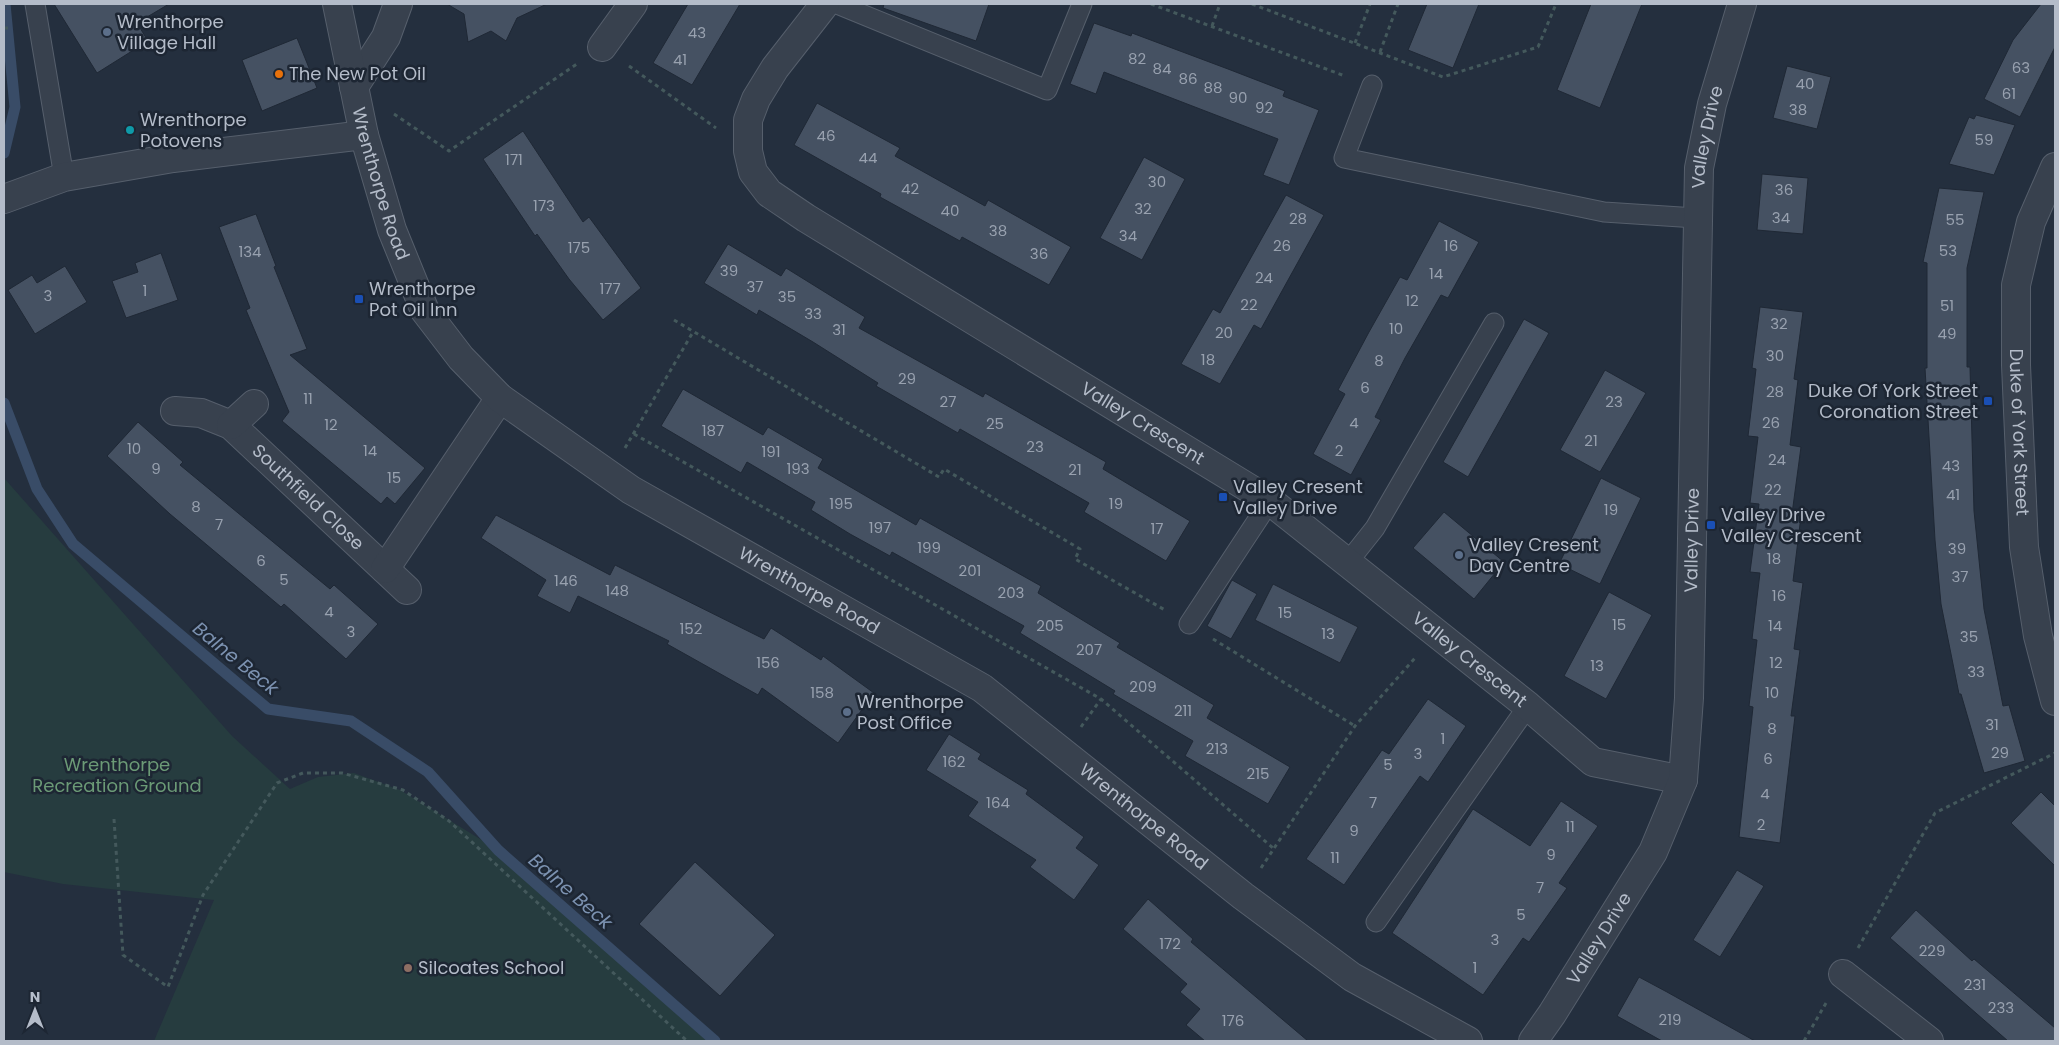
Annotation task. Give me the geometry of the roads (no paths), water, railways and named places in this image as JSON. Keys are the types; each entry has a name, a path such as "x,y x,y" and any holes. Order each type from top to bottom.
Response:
{"street":[{"name":"Wrenthorpe Road","path":"337,4 364,135 392,230 425,311 461,358 500,398 631,490 982,688 1243,896 1352,977 1468,1041"},
{"path":"354,87 386,37 398,4"},
{"path":"602,47 633,4"},
{"name":"Valley Crescent","path":"825,4 775,68 756,99 748,120 748,151 753,172 769,193 806,218 1270,501 1528,706 1593,762 1683,780"},
{"name":"Valley Drive","path":"1533,1041 1558,1006 1653,852 1683,780 1689,688 1698,168 1712,104 1742,4"},
{"path":"4,199 64,177 173,158 364,135"},
{"name":"Duke of York Street","path":"2055,167 2031,222 2016,285 2016,365 2024,547 2038,636 2055,701"},
{"path":"386,570 500,398"},
{"path":"231,425 254,404"},
{"name":"Southfield Close","path":"175,411 201,412 231,425 407,590"},
{"path":"1843,974 1928,1041"}],"lane":[{"path":"35,4 64,177"},
{"path":"837,4 1047,90 1082,4"},
{"path":"1372,86 1344,158 1604,212 1696,218"},
{"path":"1348,562 1375,528 1494,323"},
{"path":"1189,624 1270,501"},
{"path":"1376,922 1528,706"}],"waterway":[{"path":"4,153 15,107 5,4"},
{"name":"Balne Beck","path":"4,403 37,489 73,544 268,709 351,721 428,772 498,850 715,1041"}],"place":[{"name":"Wrenthorpe Village Hall","path":"107,32"},
{"name":"The New Pot Oil","path":"279,74"},
{"name":"Wrenthorpe Potovens","path":"130,130"},
{"name":"Wrenthorpe Pot Oil Inn","path":"359,299"},
{"name":"Duke Of York Street Coronation Street","path":"1988,401"},
{"name":"Valley Cresent Valley Drive","path":"1223,497"},
{"name":"Valley Drive Valley Crescent","path":"1711,525"},
{"name":"Valley Cresent Day Centre","path":"1459,555"},
{"name":"Wrenthorpe Post Office","path":"847,712"},
{"name":"Silcoates School","path":"408,968"}],"park label":[{"name":"Wrenthorpe Recreation Ground","path":"117,775"}]}
